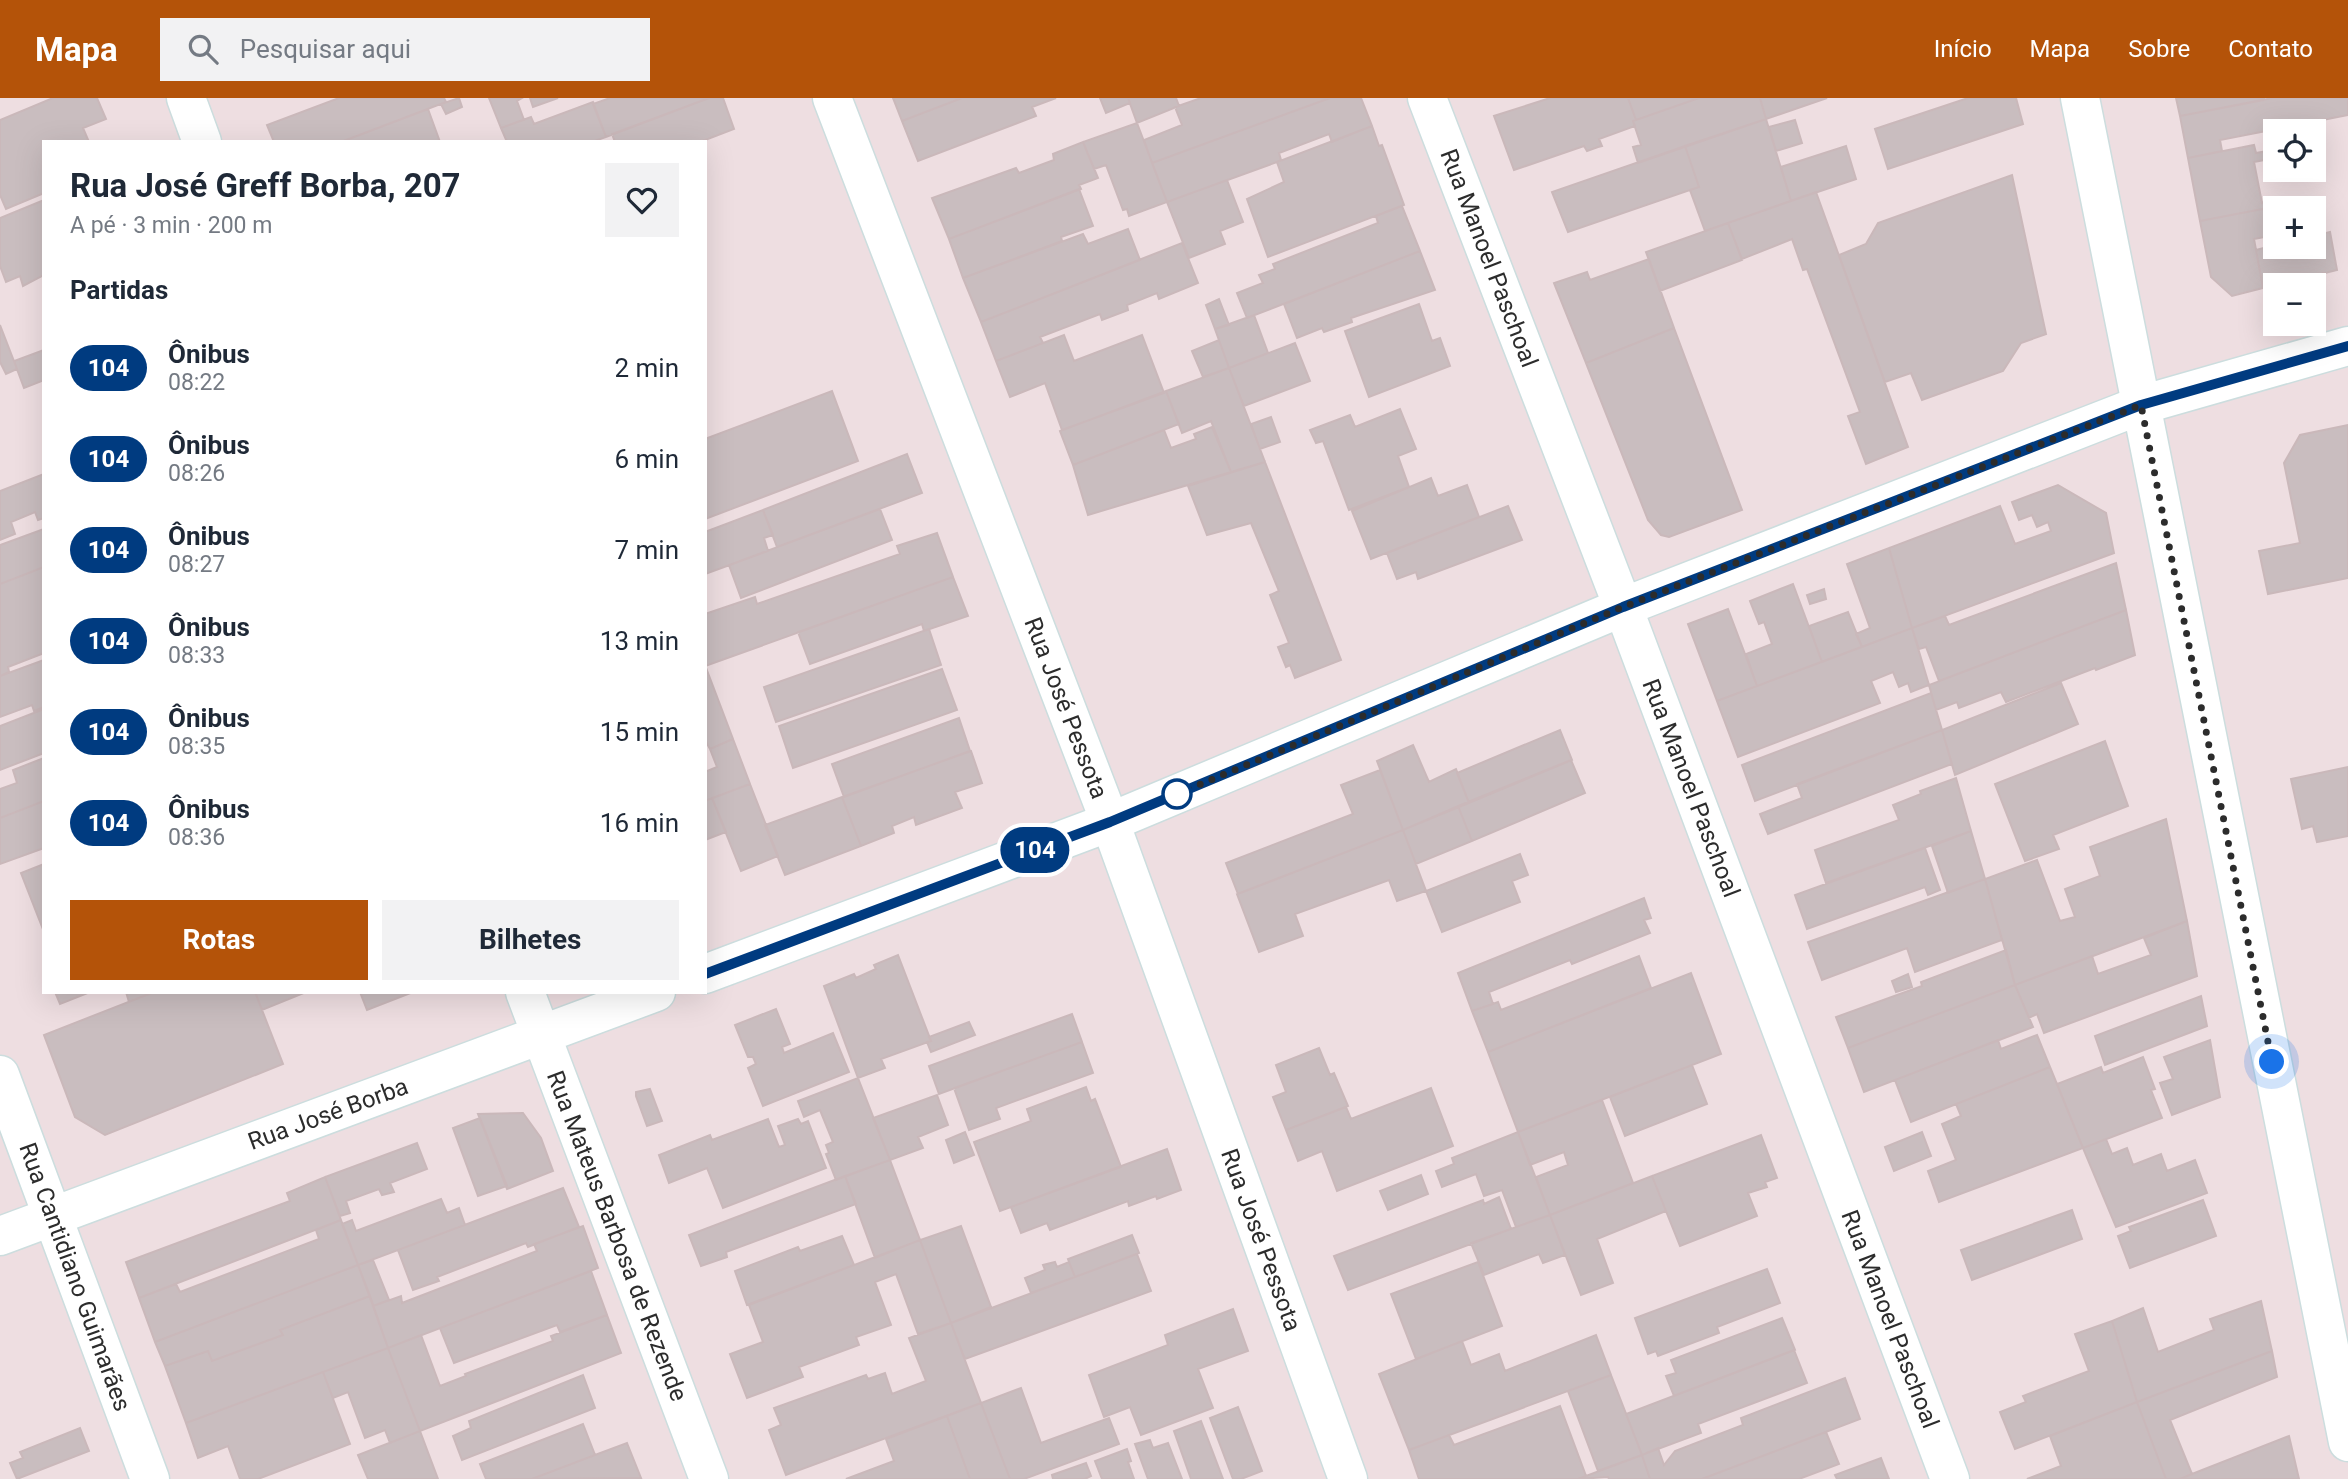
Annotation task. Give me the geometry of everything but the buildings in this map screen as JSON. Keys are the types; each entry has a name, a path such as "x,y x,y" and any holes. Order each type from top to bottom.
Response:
{"street":[{"path":"186,98 201,140"},
{"name":"Rua José Pessota","path":"832,98 1110,822 1348,1479"},
{"name":"Rua Manoel Paschoal","path":"1427,98 1623,607 1950,1479"},
{"path":"2080,98 2348,1442"},
{"path":"707,973 1110,822 1623,607 2141,405 2348,346"},
{"name":"Rua Mateus Barbosa de Rezende","path":"526,994 709,1479"},
{"name":"Rua José Borba","path":"0,1236 651,994"},
{"name":"Rua Cantidiano Guimarães","path":"0,1075 150,1479"}],"bus line":[{"name":"104","path":"707,973 1110,822 1623,607 2141,405 2348,346"}],"route":[{"path":"1177,794 1623,607 2141,405 2272,1062"}]}
